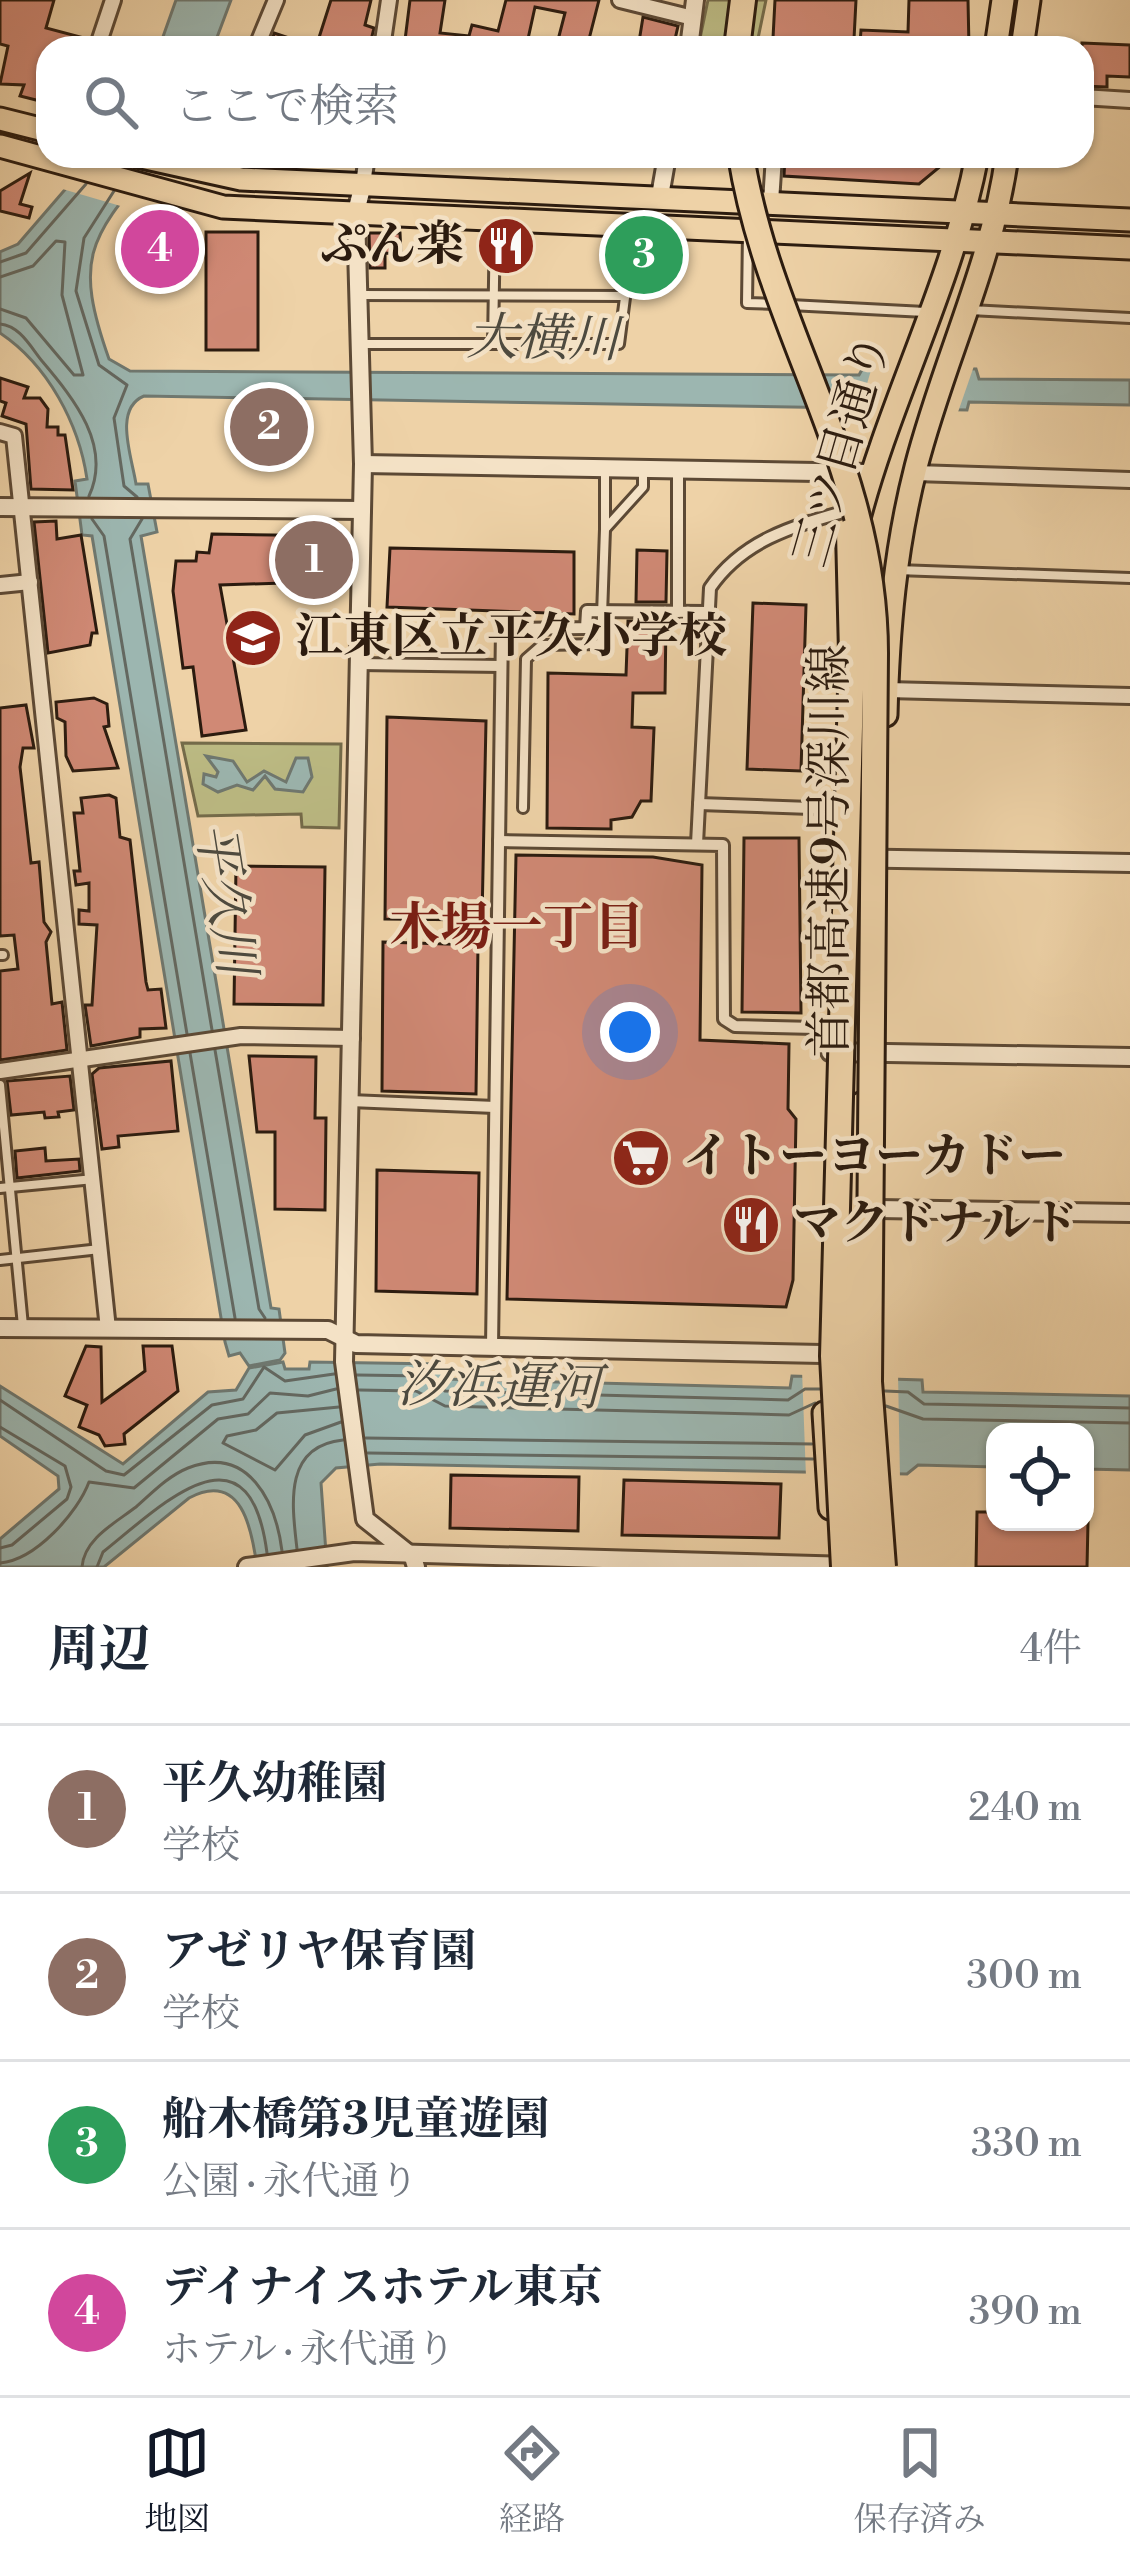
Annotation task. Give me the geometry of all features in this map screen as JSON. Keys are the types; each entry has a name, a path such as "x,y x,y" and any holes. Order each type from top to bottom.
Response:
{"highway":[{"path":"739,36 743,0"},
{"name":"首都高速9号深川線","path":"743,168 760,238 833,432 870,567 874,676 869,1382 880,1566"},
{"name":"首都高速9号深川線","path":"743,168 758,238 837,457 852,570 833,1356 844,1567"},
{"path":"880,1052 862,1100 852,1217 852,1424 880,1566"}],"main road":[{"path":"998,36 1003,0"},
{"path":"1024,36 1029,0"},
{"path":"0,119 36,128"},
{"path":"0,146 36,156"},
{"path":"77,168 224,207 1130,248"},
{"path":"234,168 363,184 1130,220"},
{"name":"三ツ目通り","path":"835,1567 822,1354 843,606 870,473 966,212 975,168"},
{"name":"三ツ目通り","path":"880,1566 875,1366 887,690 895,570 927,428 992,242 1005,168"}],"street":[{"path":"101,36 113,0"},
{"path":"261,36 276,0"},
{"path":"384,36 388,0"},
{"path":"620,0 694,9"},
{"path":"1094,98 1130,100"},
{"path":"365,168 356,212 363,464 345,1365 364,1519 415,1562"},
{"path":"660,196 665,168"},
{"path":"771,202 773,168"},
{"path":"0,432 14,436 108,1329"},
{"path":"363,464 870,473"},
{"path":"678,471 678,612"},
{"path":"915,473 1130,480"},
{"path":"697,844 710,588 722,570 772,533 862,506"},
{"path":"0,507 362,510"},
{"path":"0,585 30,582"},
{"path":"492,1347 502,629 586,628 587,611 707,612"},
{"path":"359,664 501,666"},
{"path":"887,690 1130,696"},
{"path":"699,804 838,809"},
{"path":"499,841 723,845 724,1019 735,1026 816,1028"},
{"path":"836,858 1130,863"},
{"path":"0,1071 82,1063 228,1038 352,1038"},
{"path":"829,1052 1130,1058"},
{"path":"350,1101 495,1107"},
{"path":"878,1209 1130,1213"},
{"path":"0,1328 328,1330 356,1344 822,1354"},
{"path":"247,1567 337,1555 415,1562 880,1566"}],"lane":[{"path":"494,344 495,217"},
{"path":"359,353 494,344 619,344 635,223"},
{"path":"748,231 747,303 928,313"},
{"path":"358,295 625,296"},
{"path":"968,310 1130,318"},
{"path":"523,808 526,659 542,645 601,644 605,469"},
{"path":"605,529 643,488 643,470"},
{"path":"895,570 1130,578"},
{"path":"0,1085 5,1187 18,1258 23,1328"},
{"path":"5,1187 94,1179"},
{"path":"0,1260 101,1249"}],"shaded area":[{"path":"708,0 766,0 758,36 700,36"},
{"path":"182,743 341,744 339,828 302,827 301,814 198,816"}],"water":[{"path":"176,0 231,0 218,36 163,36"},
{"path":"84,168 149,168 103,229 91,270 92,295 109,359 130,371 859,375 864,366 976,369 979,379 1130,380 1130,405 969,402 967,410 144,396 135,402 127,422 129,448 136,484 148,484 157,532 141,536 271,1308 279,1309 285,1353 280,1360 249,1366 240,1353 229,1356 225,1342 92,536 82,535 75,481 87,479 83,458 69,417 47,379 0,333 0,252 18,244"},
{"path":"206,756 233,761 247,782 264,771 286,782 296,758 308,758 312,777 303,792 275,789 265,776 253,790 237,785 218,792 203,784 204,774 216,777 218,772"},
{"name":"汐浜運河","path":"283,1362 285,1369 309,1369 310,1362 440,1364 445,1379 790,1388 792,1376 922,1380 923,1392 1130,1396 1130,1470 1094,1469 1094,1423 986,1423 986,1467 918,1465 907,1474 380,1464 336,1468 321,1483 327,1567 257,1567 241,1508 221,1492 207,1491 189,1498 104,1567 0,1567 0,1539 59,1489 58,1476 0,1436 0,1386 123,1464 208,1392 236,1390 249,1368"}],"pier":[{"path":"76,168 155,168 124,207 59,188"},
{"path":"874,360 975,363 957,415 859,411"},
{"path":"802,1370 898,1373 900,1479 806,1477"}],"building":[{"path":"0,0 54,0 46,28 77,36 36,36 36,100 20,96 24,85 0,84 8,46 0,44"},
{"path":"331,0 371,0 365,25 374,28 372,36 320,36"},
{"path":"410,0 445,0 440,33 469,36 406,36"},
{"path":"506,0 599,0 590,36 559,36 565,13 535,7 529,36 469,36 472,25 498,31"},
{"path":"775,0 856,0 854,36 773,36"},
{"path":"909,0 968,0 969,36 861,36 861,30 908,32"},
{"path":"643,17 678,26 676,36 640,36"},
{"path":"1094,44 1130,45 1130,77 1107,76 1107,87 1094,86"},
{"path":"784,168 938,168 919,184 784,176"},
{"path":"30,173 20,204 32,207 29,218 0,211 0,191"},
{"path":"206,232 258,232 258,350 206,350"},
{"path":"369,233 400,233 401,254 385,253 385,268 370,268"},
{"path":"0,378 28,387 24,398 40,398 48,409 47,427 58,427 58,435 65,435 73,490 31,489 26,424 2,416 6,403 0,401"},
{"path":"56,521 57,539 81,535 97,633 92,633 90,645 48,653 34,522"},
{"path":"212,534 345,536 344,581 220,585 246,730 202,736 193,667 183,668 173,591 176,561 196,561 197,552 209,553"},
{"path":"390,548 574,552 574,614 387,607"},
{"path":"637,550 667,551 666,602 636,602"},
{"path":"753,603 806,605 801,771 747,769"},
{"path":"628,621 666,621 665,693 633,693 632,727 654,728 651,801 641,801 632,817 611,820 611,829 547,828 548,673 626,675"},
{"path":"94,698 107,704 109,726 104,727 118,768 73,771 66,756 65,722 57,718 56,702"},
{"path":"26,705 34,748 23,748 20,767 31,863 39,862 44,922 51,932 46,942 52,1004 62,1002 67,1050 0,1060 0,971 18,969 14,935 0,936 0,708"},
{"path":"387,717 486,721 482,920 385,919"},
{"path":"81,798 116,798 120,837 130,840 146,982 148,990 161,989 166,1028 140,1029 140,1037 91,1046 85,1005 92,1005 97,925 79,924 79,910 89,911 89,883 76,885 74,871 80,871 74,813 83,813"},
{"path":"744,838 799,838 801,1013 742,1012"},
{"path":"516,855 653,857 702,865 700,1040 789,1044 788,1109 796,1119 793,1280 786,1307 507,1299"},
{"path":"236,866 325,867 323,1005 234,1004"},
{"path":"383,942 478,945 476,1094 382,1091"},
{"path":"249,1056 316,1057 315,1118 326,1118 325,1210 275,1209 275,1132 257,1132"},
{"path":"171,1061 178,1131 118,1136 119,1147 102,1149 92,1074 99,1068"},
{"path":"70,1076 74,1110 58,1112 59,1117 45,1118 44,1112 11,1115 7,1081"},
{"path":"45,1148 46,1161 79,1159 80,1171 17,1178 15,1151"},
{"path":"377,1170 479,1173 477,1294 376,1291"},
{"path":"86,1346 101,1347 102,1402 145,1371 143,1346 172,1346 178,1391 124,1434 125,1444 105,1446 99,1435 79,1427 87,1405 65,1396"},
{"path":"451,1475 579,1477 578,1531 450,1528"},
{"path":"624,1480 781,1484 779,1538 622,1535"},
{"path":"977,1512 986,1512 986,1531 1088,1531 1087,1567 976,1567"}],"place":[{"name":"ぷん楽","path":"506,246"},
{"name":"デイナイスホテル東京","path":"160,249"},
{"name":"船木橋第3児童遊園","path":"644,255"},
{"name":"アゼリヤ保育園","path":"269,427"},
{"name":"平久幼稚園","path":"314,560"},
{"name":"江東区立平久小学校","path":"253,638"},
{"name":"イトーヨーカドー","path":"641,1158"},
{"name":"マクドナルド","path":"751,1225"}],"district":[{"name":"木場一丁目","path":"517,929"}],"water label":[{"name":"大横川","path":"543,340"},
{"name":"平久川","path":"224,899"}]}
